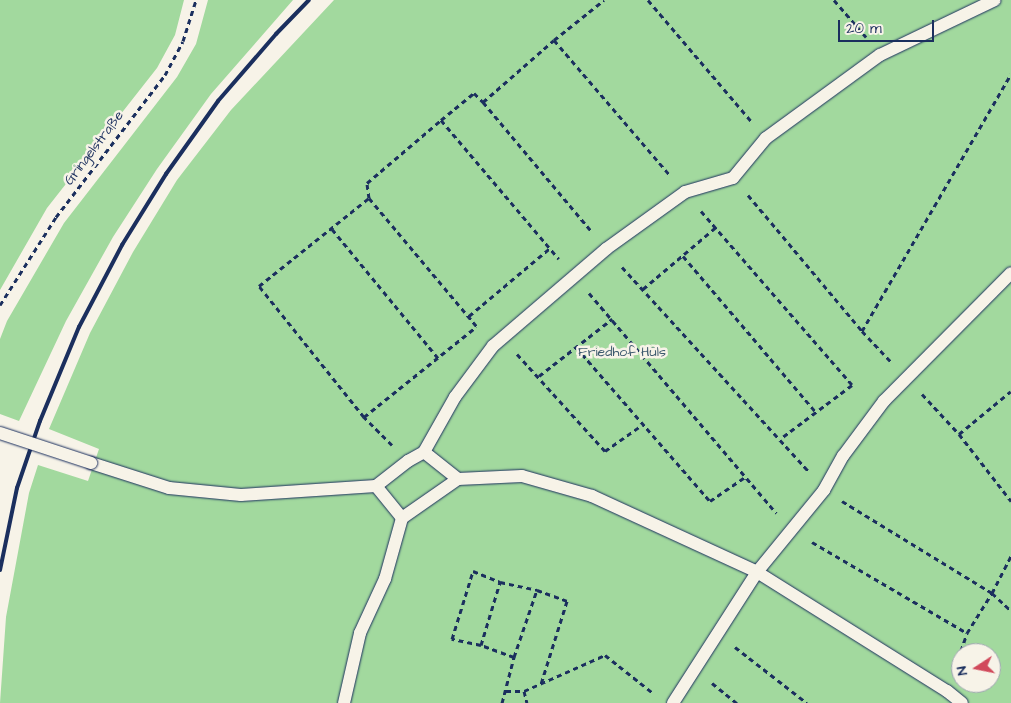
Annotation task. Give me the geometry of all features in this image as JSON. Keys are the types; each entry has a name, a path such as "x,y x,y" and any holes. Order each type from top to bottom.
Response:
{"lane":[{"path":"0,433 170,488 240,494 376,486 408,461 424,452 455,397 497,343 606,249 684,192 733,178 766,138 880,55 995,0"},
{"path":"673,703 693,668 757,572 824,490 843,456 884,401 1011,273"},
{"path":"424,452 458,479"},
{"path":"344,703 360,633 385,579 402,518 458,479 522,476 592,496 757,572 947,691 962,703"},
{"path":"376,486 402,518"}],"path":[{"name":"Gringelstraße","path":"0,305 56,217 165,75 183,41 196,0"},
{"path":"482,102 604,0"},
{"path":"648,0 766,138"},
{"path":"834,0 880,55"},
{"path":"554,40 852,385 780,439"},
{"path":"862,331 1011,74"},
{"path":"642,425 605,451 539,376 477,326 368,198 367,183 474,93 606,249 780,439 824,490 992,594 1011,611"},
{"path":"441,120 790,530 967,633"},
{"path":"733,178 862,331 959,434 1011,501"},
{"path":"368,198 259,286 364,417 408,461"},
{"path":"643,289 716,227"},
{"path":"332,228 438,358"},
{"path":"470,316 550,248"},
{"path":"683,256 816,412"},
{"path":"539,376 612,319"},
{"path":"364,417 477,326"},
{"path":"576,346 642,425 710,501 745,477"},
{"path":"959,434 1011,391"},
{"path":"947,691 967,633 992,594 1011,556"},
{"path":"514,657 480,645 452,638 473,571 500,582 537,590 567,601 541,684"},
{"path":"480,645 500,582"},
{"path":"502,703 514,657 537,590"},
{"path":"717,633 807,703"},
{"path":"506,691 524,691 605,655 658,697"},
{"path":"693,668 737,703"},
{"path":"524,691 527,703"}],"green space":[{"path":"0,0 184,0 175,35 157,68 47,208 0,290"},
{"path":"208,0 293,0 211,94 157,169 113,237 66,321 19,421 0,414 0,339 7,321 64,223 177,77 196,44"},
{"name":"Friedhof Hüls","path":"334,0 1011,0 1011,703 0,703 6,617 29,493 38,465 88,481 99,449 49,429 90,333 133,252 177,180 231,110"}],"railway":[{"path":"0,570 17,488 40,421 79,327 122,245 166,174 218,101 276,34 309,0"}]}
